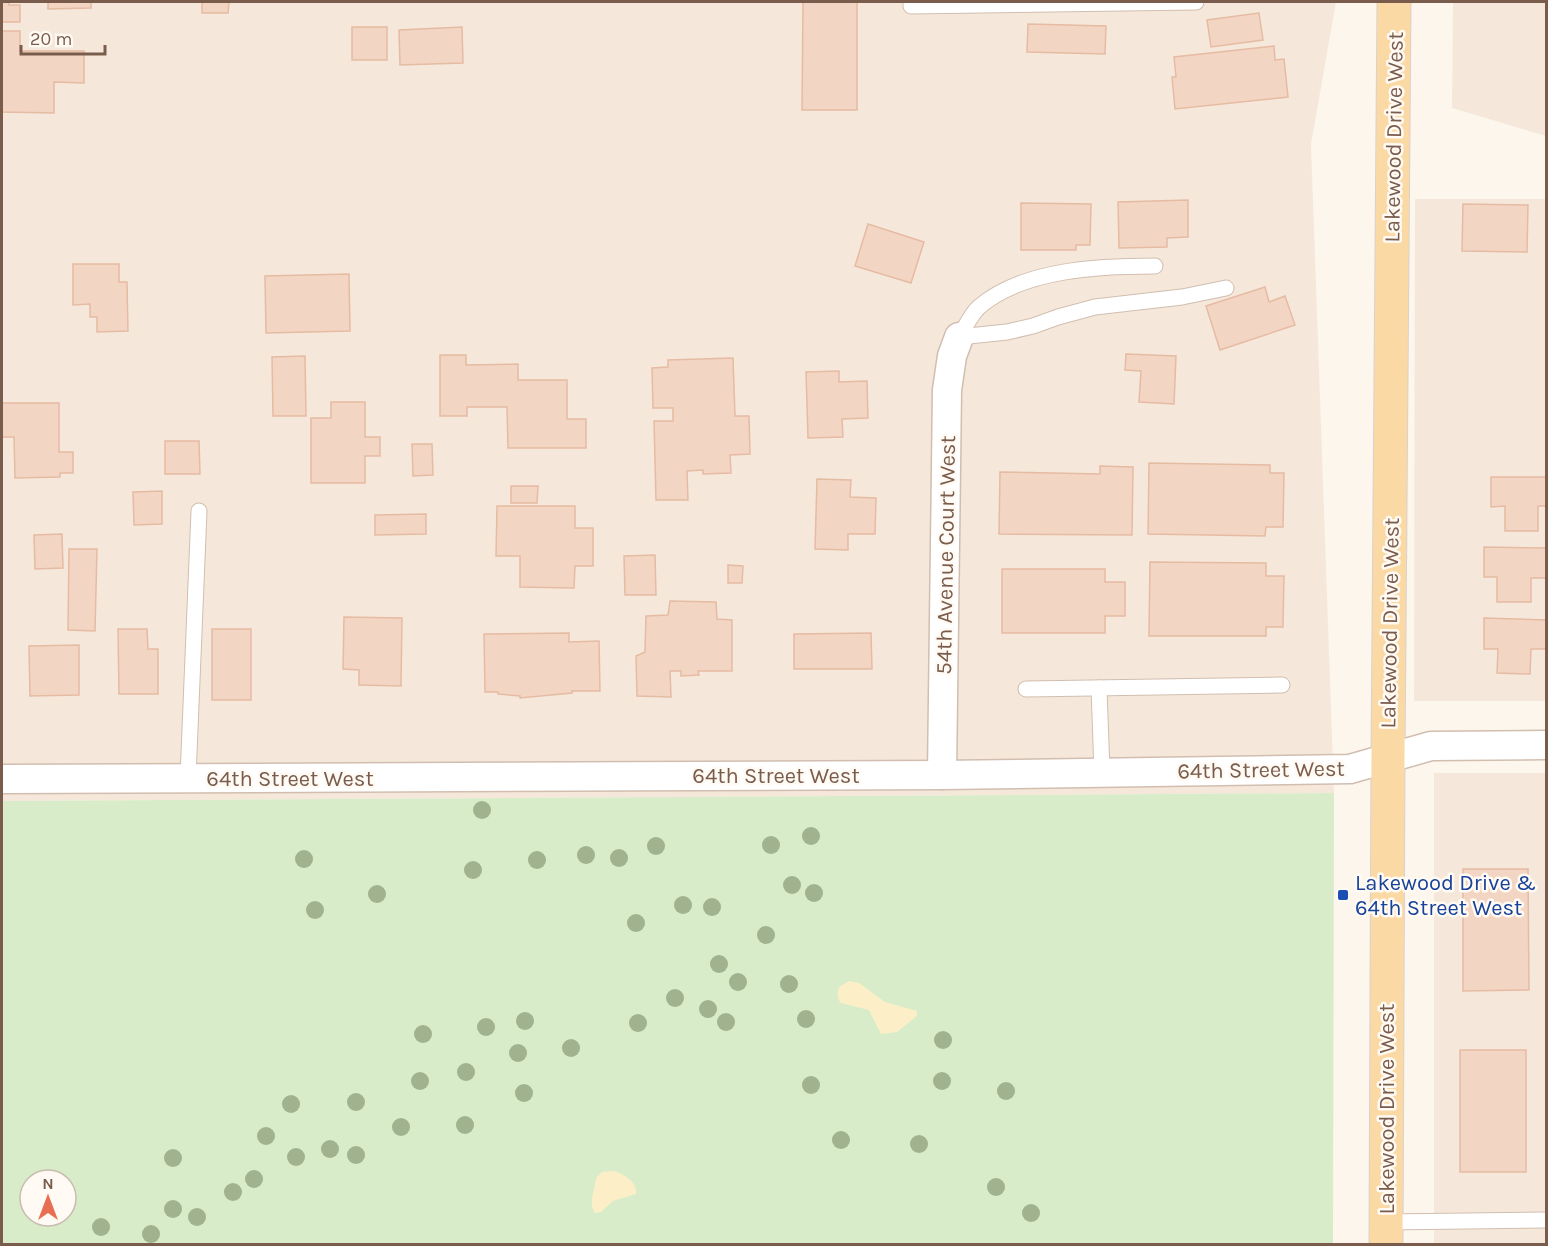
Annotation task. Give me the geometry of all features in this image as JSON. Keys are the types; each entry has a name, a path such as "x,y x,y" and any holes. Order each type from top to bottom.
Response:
{"main road":[{"name":"Lakewood Drive West","path":"1386,1233 1394,2"}],"street":[{"name":"54th Avenue Court West","path":"942,775 947,390 952,357 959,338"},
{"name":"64th Street West","path":"2,779 942,775 1350,769 1431,746 1546,745"}],"lane":[{"path":"912,2 911,6 1196,2"},
{"path":"959,338 978,308 1009,288 1054,274 1104,266 1155,266"},
{"path":"959,338 1007,332 1095,307 1182,297 1226,288"},
{"path":"188,778 199,511"},
{"path":"1026,689 1282,685"},
{"path":"1099,688 1102,772"},
{"path":"1386,1233 1546,1220"}],"shaded area":[{"path":"2,2 1336,2 1311,144 1334,793 2,801"},
{"path":"1453,2 1546,2 1546,136 1452,108"},
{"path":"1415,199 1546,199 1546,701 1414,701"},
{"path":"1434,773 1546,773 1546,1244 1434,1244"}],"green space":[{"path":"1334,793 1333,1244 2,1244 2,801"}],"sand":[{"path":"849,981 859,983 885,1002 917,1011 917,1016 897,1032 881,1034 869,1010 841,1003 838,996 839,987"},
{"path":"614,1171 633,1183 636,1194 613,1201 601,1212 595,1213 592,1201 596,1178 602,1172"}],"building":[{"path":"2,2 9,2 9,5 20,5 20,22 2,22"},
{"path":"48,2 91,2 91,8 48,9"},
{"path":"202,2 229,2 228,13 202,13"},
{"path":"803,2 857,2 857,110 802,110"},
{"path":"1259,13 1263,40 1211,47 1207,20"},
{"path":"1028,24 1106,26 1105,54 1027,52"},
{"path":"352,27 387,27 387,60 352,60"},
{"path":"462,27 463,63 400,65 399,30"},
{"path":"2,31 20,31 20,51 84,51 84,83 54,82 54,113 2,112"},
{"path":"1274,46 1275,60 1284,59 1288,97 1175,109 1172,77 1176,77 1174,57"},
{"path":"1188,200 1188,237 1167,238 1167,247 1119,248 1118,202"},
{"path":"1021,203 1091,204 1090,245 1076,245 1076,250 1021,250"},
{"path":"1463,204 1528,205 1527,252 1462,251"},
{"path":"868,224 924,242 911,283 855,266"},
{"path":"73,264 119,264 119,282 127,282 128,331 97,332 97,317 90,317 90,304 73,305"},
{"path":"349,274 350,331 266,333 265,276"},
{"path":"1265,287 1269,302 1285,296 1295,325 1220,350 1206,306"},
{"path":"1126,354 1176,356 1174,404 1139,402 1141,371 1125,370"},
{"path":"440,355 466,355 466,365 518,364 518,380 567,380 567,419 586,419 586,448 508,448 507,407 467,407 467,416 440,416"},
{"path":"305,356 306,416 273,416 272,357"},
{"path":"733,358 735,416 749,416 750,454 730,455 731,473 703,474 703,470 687,471 688,500 656,500 654,421 673,421 673,408 653,408 652,368 668,367 668,360"},
{"path":"839,371 839,382 867,381 868,418 842,419 843,437 808,438 806,372"},
{"path":"331,402 365,402 365,437 380,437 380,456 365,456 365,483 311,483 311,418 331,418"},
{"path":"2,403 59,403 59,452 73,452 73,473 60,473 60,477 15,478 14,437 2,437"},
{"path":"165,441 199,441 200,474 165,474"},
{"path":"412,444 432,444 433,475 413,476"},
{"path":"1149,463 1270,465 1270,473 1284,473 1283,527 1266,527 1265,536 1148,534"},
{"path":"1100,466 1133,467 1132,535 999,534 1000,472 1100,474"},
{"path":"1491,477 1546,477 1546,506 1538,506 1538,531 1505,531 1505,506 1491,507"},
{"path":"817,479 851,480 850,497 876,498 875,534 848,534 848,550 815,549"},
{"path":"511,486 538,486 537,503 511,503"},
{"path":"162,491 162,524 134,525 133,492"},
{"path":"497,506 575,506 575,528 593,528 593,566 575,566 574,588 520,587 520,556 496,556"},
{"path":"426,514 426,534 375,535 375,515"},
{"path":"62,534 63,568 35,569 34,535"},
{"path":"1484,547 1546,548 1546,578 1531,578 1531,602 1497,602 1497,577 1484,577"},
{"path":"69,549 97,549 95,631 68,630"},
{"path":"655,555 656,595 625,595 624,556"},
{"path":"1150,562 1266,563 1266,576 1284,576 1283,627 1266,627 1266,636 1149,636"},
{"path":"728,565 743,566 742,583 728,583"},
{"path":"1002,569 1105,569 1105,582 1125,582 1125,616 1105,616 1105,633 1002,633"},
{"path":"670,601 716,602 717,619 732,620 732,671 698,671 699,675 681,676 681,671 670,671 671,697 637,696 636,656 645,652 646,616 668,615"},
{"path":"344,617 402,618 401,686 359,685 359,670 343,669"},
{"path":"1484,618 1546,620 1546,649 1531,649 1530,674 1497,673 1498,649 1484,649"},
{"path":"118,629 147,629 148,649 158,649 158,694 119,694"},
{"path":"212,629 251,629 251,700 212,700"},
{"path":"569,633 569,642 599,641 600,691 572,691 572,693 520,698 520,696 498,694 498,692 485,692 484,634"},
{"path":"871,633 872,669 794,669 794,634"},
{"path":"79,645 79,695 30,696 29,646"},
{"path":"1463,869 1528,869 1529,990 1463,991"},
{"path":"1460,1050 1526,1050 1526,1172 1460,1172"}],"place":[{"name":"Lakewood Drive & 64th Street West","path":"1343,895"}]}
